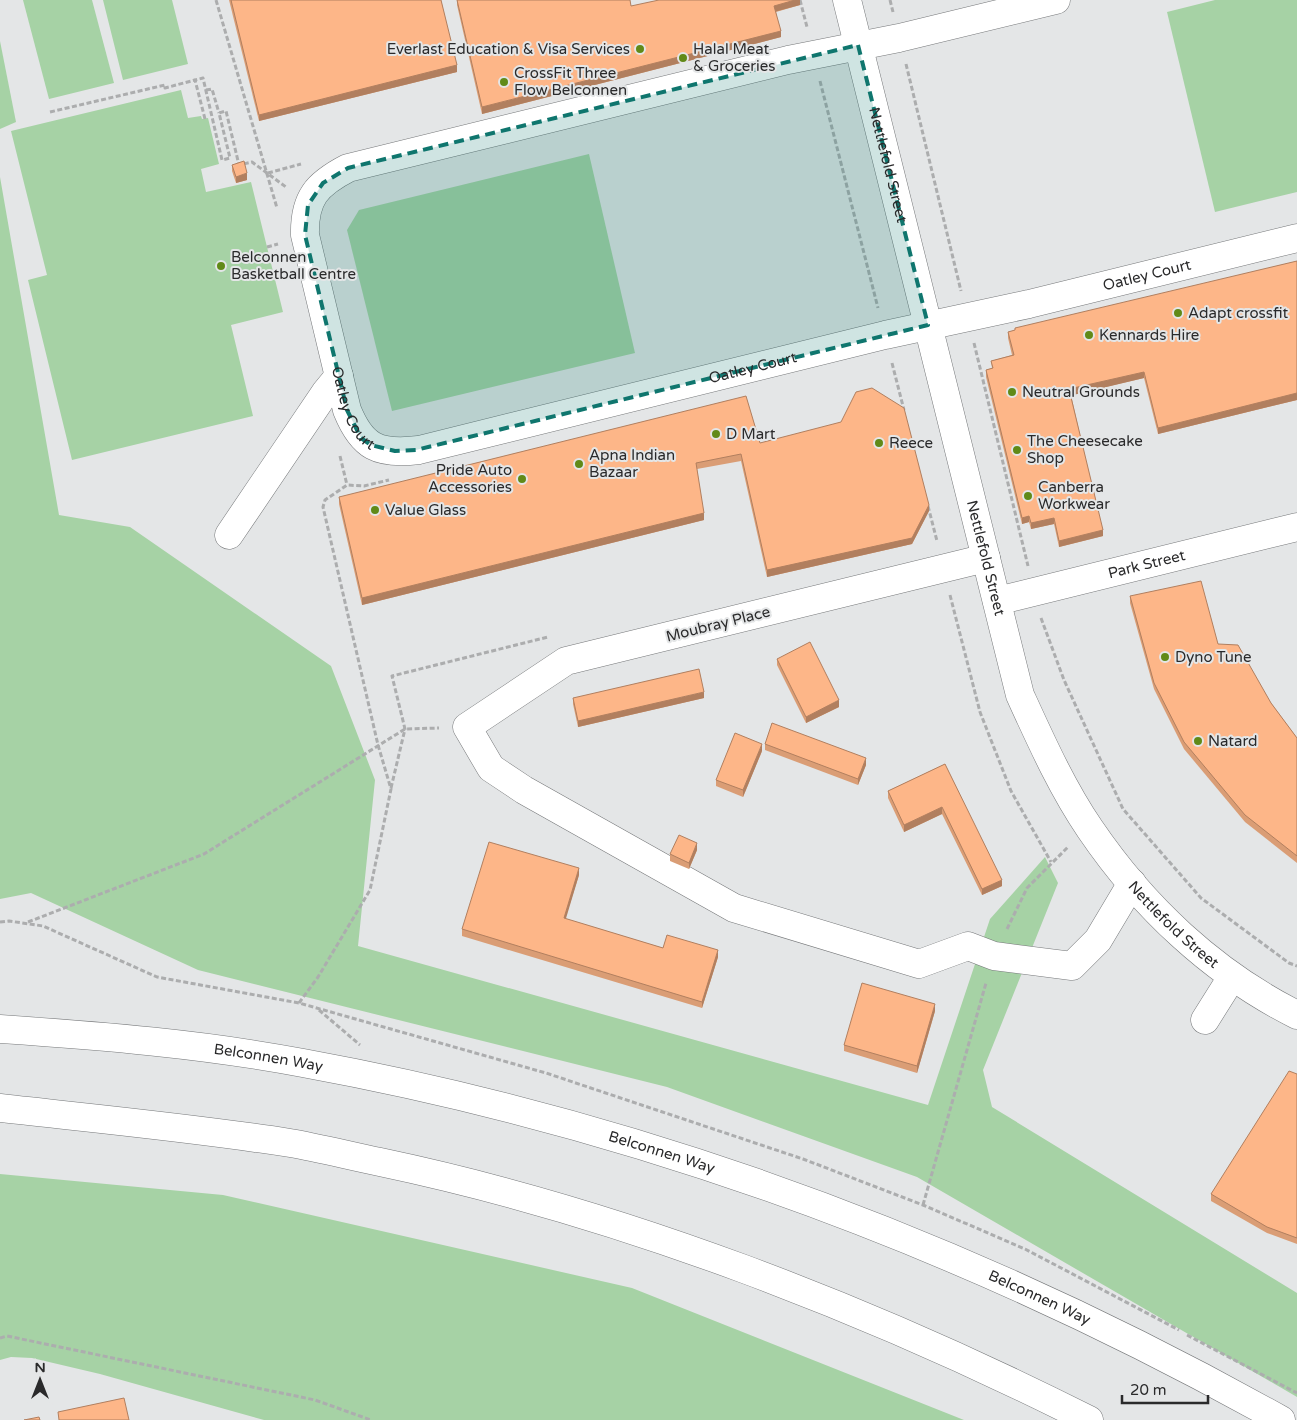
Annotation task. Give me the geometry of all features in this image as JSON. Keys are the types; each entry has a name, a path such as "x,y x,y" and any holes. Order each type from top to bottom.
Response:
{"street":[{"name":"Nettlefold Street","path":"847,0 1020,695 1046,752 1089,828 1132,883 1170,925 1232,977 1265,999 1297,1015"},
{"name":"Oatley Court","path":"1056,0 899,38 858,45 348,168 338,173 323,183 314,193 304,219 305,235 347,410 361,438 372,445 395,451 416,450 1297,238"},
{"path":"229,535 325,393 339,376"},
{"name":"Park Street","path":"996,601 1297,526"},
{"name":"Moubray Place","path":"467,727 566,661 986,558"},
{"path":"467,727 491,768 524,790 734,908 919,964 968,946 994,956 1072,966 1098,940 1132,883"},
{"path":"1205,1020 1232,977"},
{"name":"Belconnen Way","path":"0,1029 156,1041 302,1062 462,1095 582,1126 816,1203 912,1241 1058,1305 1187,1368 1281,1420"},
{"path":"0,1108 136,1123 292,1144 435,1174 551,1205 661,1240 774,1281 987,1370 1090,1420"},
{"path":"0,1120 136,1123"}],"path":[{"path":"50,112 165,85 165,88 203,78 222,160 230,158 212,89 206,90"},
{"path":"195,80 205,119"},
{"path":"219,113 226,112 239,165 252,162 268,173"},
{"path":"299,1003 318,977 370,890 391,789 378,745 322,507 325,500 347,484"},
{"path":"1043,625 1064,680 1123,809 1201,898 1289,963 1297,966"},
{"path":"980,712 1011,791 1051,862"},
{"path":"27,923 204,854 405,729 467,727"},
{"path":"923,1205 994,956 1027,888 1051,862 1089,828"},
{"path":"0,1338 7,1336 316,1400 371,1420"}],"highlighted area":[{"path":"858,45 928,325 416,450 395,451 371,445 361,438 347,410 305,235 308,205 323,183 348,168"}],"green space":[{"path":"23,0 92,0 114,83 49,99"},
{"path":"103,0 172,0 188,64 123,80"},
{"path":"1215,0 1297,0 1297,192 1215,212 1167,12"},
{"path":"0,41 16,122 0,129"},
{"path":"181,90 188,118 201,116 202,119 208,118 219,164 201,169 206,192 251,182 283,312 231,325 253,416 72,460 28,280 47,275 11,131"},
{"path":"589,154 635,353 392,411 347,230 359,210"},
{"path":"0,177 59,515 130,527 331,666 375,780 358,946 928,1105 990,919 1045,857 1058,883 983,1070 992,1107 1297,1293 1297,1397 917,1177 667,1087 198,970 31,893 0,899"},
{"path":"0,1174 223,1195 632,1288 964,1420 264,1420 100,1374 32,1358 11,1357 0,1360"}],"building":[{"path":"231,0 441,0 457,65 259,115"},
{"path":"457,0 630,0 631,6 659,0 795,0 774,6 781,31 482,107"},
{"path":"244,161 247,173 236,177 232,165"},
{"path":"1297,261 1297,393 1158,428 1144,372 1069,389 1103,530 1059,541 1054,518 1031,523 1029,516 1022,518 986,370 993,368 991,361 1014,355 1008,332 1015,330 1015,328"},
{"path":"872,388 904,408 929,505 912,538 767,570 741,454 696,463 704,513 362,598 339,497 746,396 760,443 841,422 856,392"},
{"path":"1201,581 1218,644 1238,645 1271,703 1297,738 1297,856 1245,815 1184,742 1154,683 1130,596"},
{"path":"810,642 839,700 806,717 777,659"},
{"path":"699,669 704,692 578,721 573,698"},
{"path":"772,723 866,758 858,779 765,744"},
{"path":"735,733 762,744 743,790 716,780"},
{"path":"945,764 1002,880 982,889 942,807 904,825 888,791"},
{"path":"679,835 697,843 689,863 670,854"},
{"path":"489,842 579,868 564,918 663,948 667,935 718,950 702,1002 462,929"},
{"path":"862,983 935,1004 917,1066 844,1045"},
{"path":"1289,1071 1297,1074 1297,1238 1267,1227 1211,1194"},
{"path":"124,1398 129,1420 59,1420 58,1412"},
{"path":"39,1417 40,1420 24,1420"}],"place":[{"name":"Everlast Education & Visa Services","path":"640,49"},
{"name":"Halal Meat & Groceries","path":"683,58"},
{"name":"CrossFit Three Flow Belconnen","path":"504,82"},
{"name":"Belconnen Basketball Centre","path":"221,266"},
{"name":"Adapt crossfit","path":"1178,313"},
{"name":"Kennards Hire","path":"1089,335"},
{"name":"Neutral Grounds","path":"1012,392"},
{"name":"D Mart","path":"716,434"},
{"name":"Reece","path":"879,443"},
{"name":"The Cheesecake Shop","path":"1017,450"},
{"name":"Apna Indian Bazaar","path":"579,464"},
{"name":"Pride Auto Accessories","path":"522,479"},
{"name":"Canberra Workwear","path":"1028,496"},
{"name":"Value Glass","path":"375,510"},
{"name":"Dyno Tune","path":"1165,657"},
{"name":"Natard","path":"1198,741"}]}
